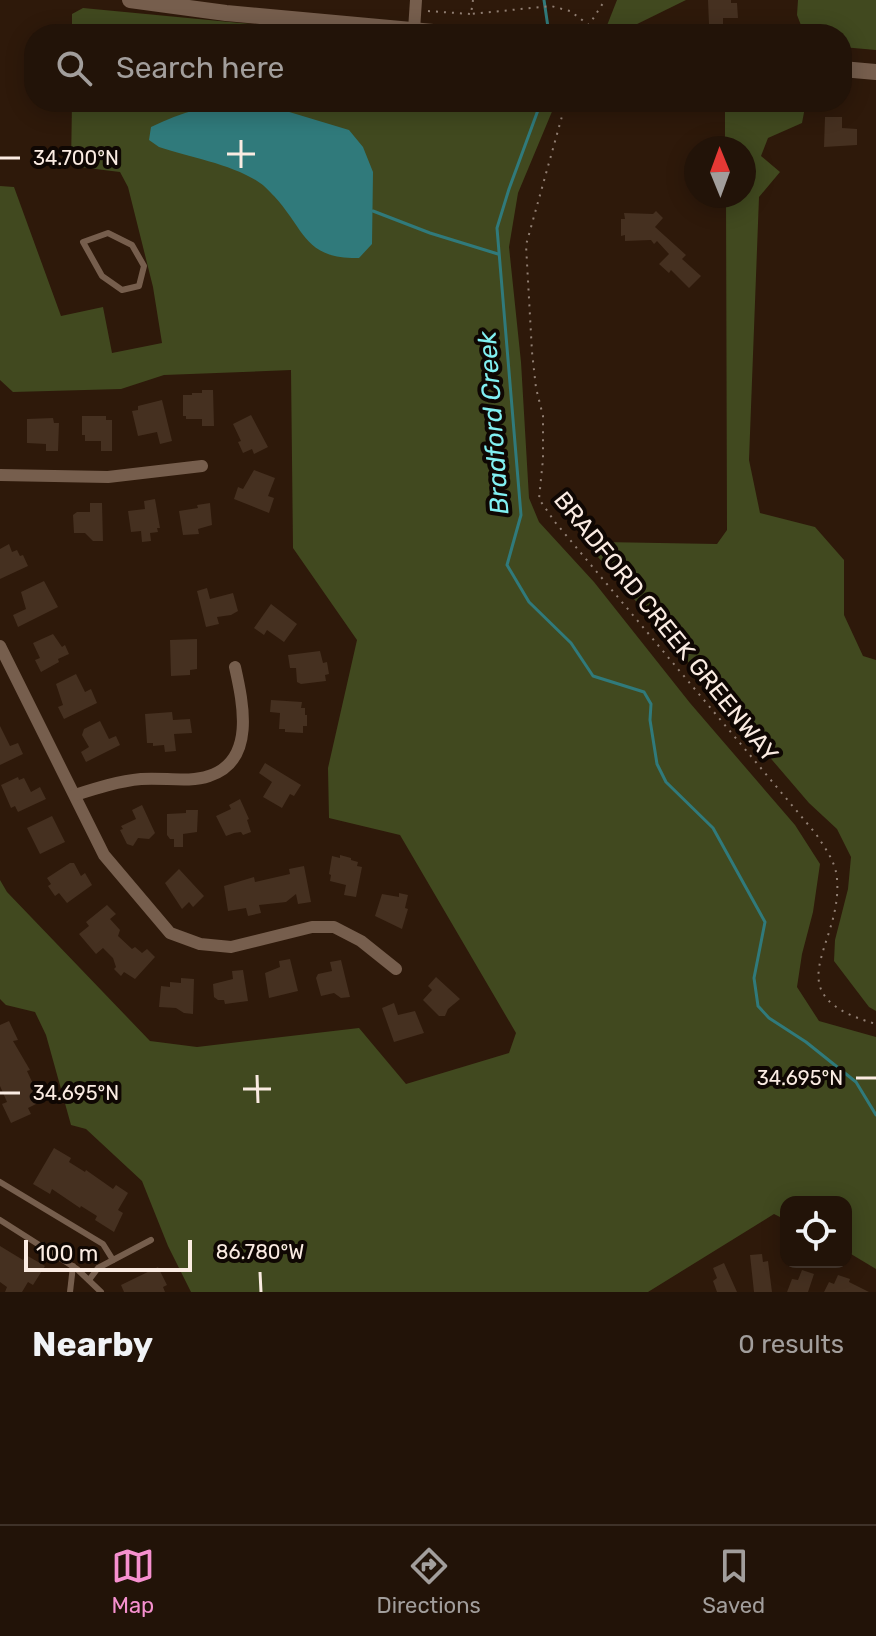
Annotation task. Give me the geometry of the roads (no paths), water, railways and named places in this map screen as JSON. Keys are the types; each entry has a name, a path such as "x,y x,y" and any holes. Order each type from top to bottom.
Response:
{"street":[{"path":"130,0 348,24"},
{"path":"852,70 876,72"},
{"path":"0,475 108,477 202,466"},
{"path":"0,646 104,855 170,933 200,944 231,947 312,927 334,927 361,941 396,969"},
{"path":"75,795 139,779 208,777 222,770 236,753 244,730 235,667"}],"lane":[{"path":"108,233 132,245 144,266 139,286 122,290 102,276 83,242 108,233"},
{"path":"0,1182 103,1244 113,1260"},
{"path":"0,1220 73,1266 101,1292"},
{"path":"89,1280 98,1268 151,1240"},
{"path":"70,1292 73,1266"}],"water":[{"path":"190,112 289,112 349,130 363,147 373,172 372,244 359,258 327,254 308,240 264,186 250,177 225,166 159,147 149,140 151,127"}],"waterway":[{"name":"Bradford Creek","path":"544,0 548,24"},
{"name":"Bradford Creek","path":"537,112 497,228 521,515 507,565 529,602 571,643 593,676 644,692 651,704 650,720 657,764 666,782 713,828 765,922 754,978 758,1006 769,1018 806,1042 856,1082 876,1115"},
{"path":"373,211 498,254"}]}
